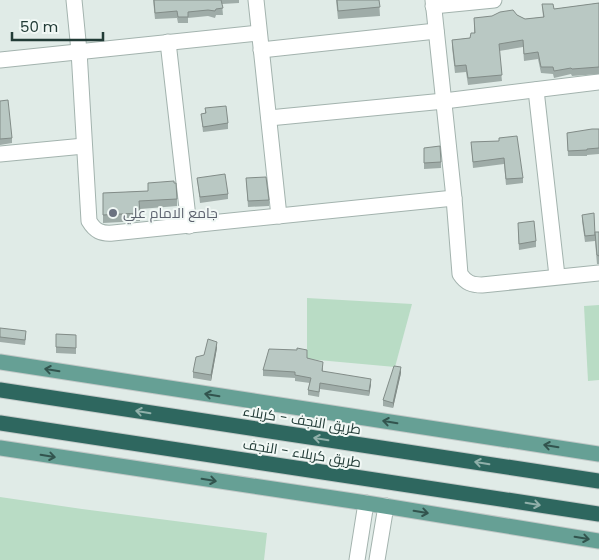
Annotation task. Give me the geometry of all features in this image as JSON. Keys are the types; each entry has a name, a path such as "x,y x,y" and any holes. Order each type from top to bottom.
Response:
{"highway":[{"name":"طريق النجف - کربلاء","path":"0,390 599,481"},
{"name":"طريق کربلاء - النجف","path":"0,423 599,514"}],"main road":[{"path":"0,362 599,454"},
{"path":"0,448 386,506 599,541"}],"street":[{"path":"74,0 79,51 89,221 94,229 103,234 454,198"},
{"path":"256,0 280,216"},
{"path":"494,0 433,3 454,198 460,274 464,281 474,285 482,285 599,273"},
{"path":"261,50 436,31"},
{"path":"0,60 259,33"},
{"path":"168,42 189,226"},
{"path":"269,118 444,101 599,82"},
{"path":"536,90 557,276"},
{"path":"0,154 84,146"},
{"path":"357,560 366,503"},
{"path":"377,560 386,506"}],"green space":[{"path":"307,298 412,304 395,367 307,359"},
{"path":"599,305 599,380 588,381 584,306"},
{"path":"0,497 267,533 264,560 0,560"}],"building":[{"path":"154,0 221,0 223,8 216,9 215,11 188,12 188,17 178,17 177,11 155,13"},
{"path":"337,0 379,0 380,7 338,11"},
{"path":"599,3 599,67 554,71 553,67 541,67 538,52 524,54 523,40 499,44 502,75 468,78 466,65 455,66 452,40 470,38 471,33 475,33 474,18 492,16 500,12 513,10 517,15 525,19 544,17 542,4 553,4 554,9"},
{"path":"8,100 12,138 0,139 0,101"},
{"path":"226,106 228,123 203,127 201,114 206,113 205,108"},
{"path":"599,129 599,148 568,151 567,133"},
{"path":"517,136 523,178 506,179 504,158 473,162 471,142 499,141 499,138"},
{"path":"440,146 441,162 424,163 424,148"},
{"path":"225,174 228,194 200,197 197,178"},
{"path":"266,177 269,200 248,201 246,178"},
{"path":"174,181 176,183 177,199 139,201 140,213 103,215 103,193 148,191 148,183"},
{"path":"594,213 595,235 585,236 582,215"},
{"path":"534,221 536,241 519,244 518,223"},
{"path":"595,232 599,232 599,256 597,255"},
{"path":"0,328 26,331 25,340 0,337"},
{"path":"56,334 76,335 76,348 56,347"},
{"path":"208,339 217,342 211,375 193,372 196,357 204,355"},
{"path":"297,348 307,350 307,358 323,362 322,371 371,379 369,391 320,383 319,392 308,390 311,378 295,375 295,372 263,370 269,349 297,350"},
{"path":"394,366 401,367 393,403 383,400"}],"place":[{"name":"جامع الامام علي","path":"113,213"}]}
